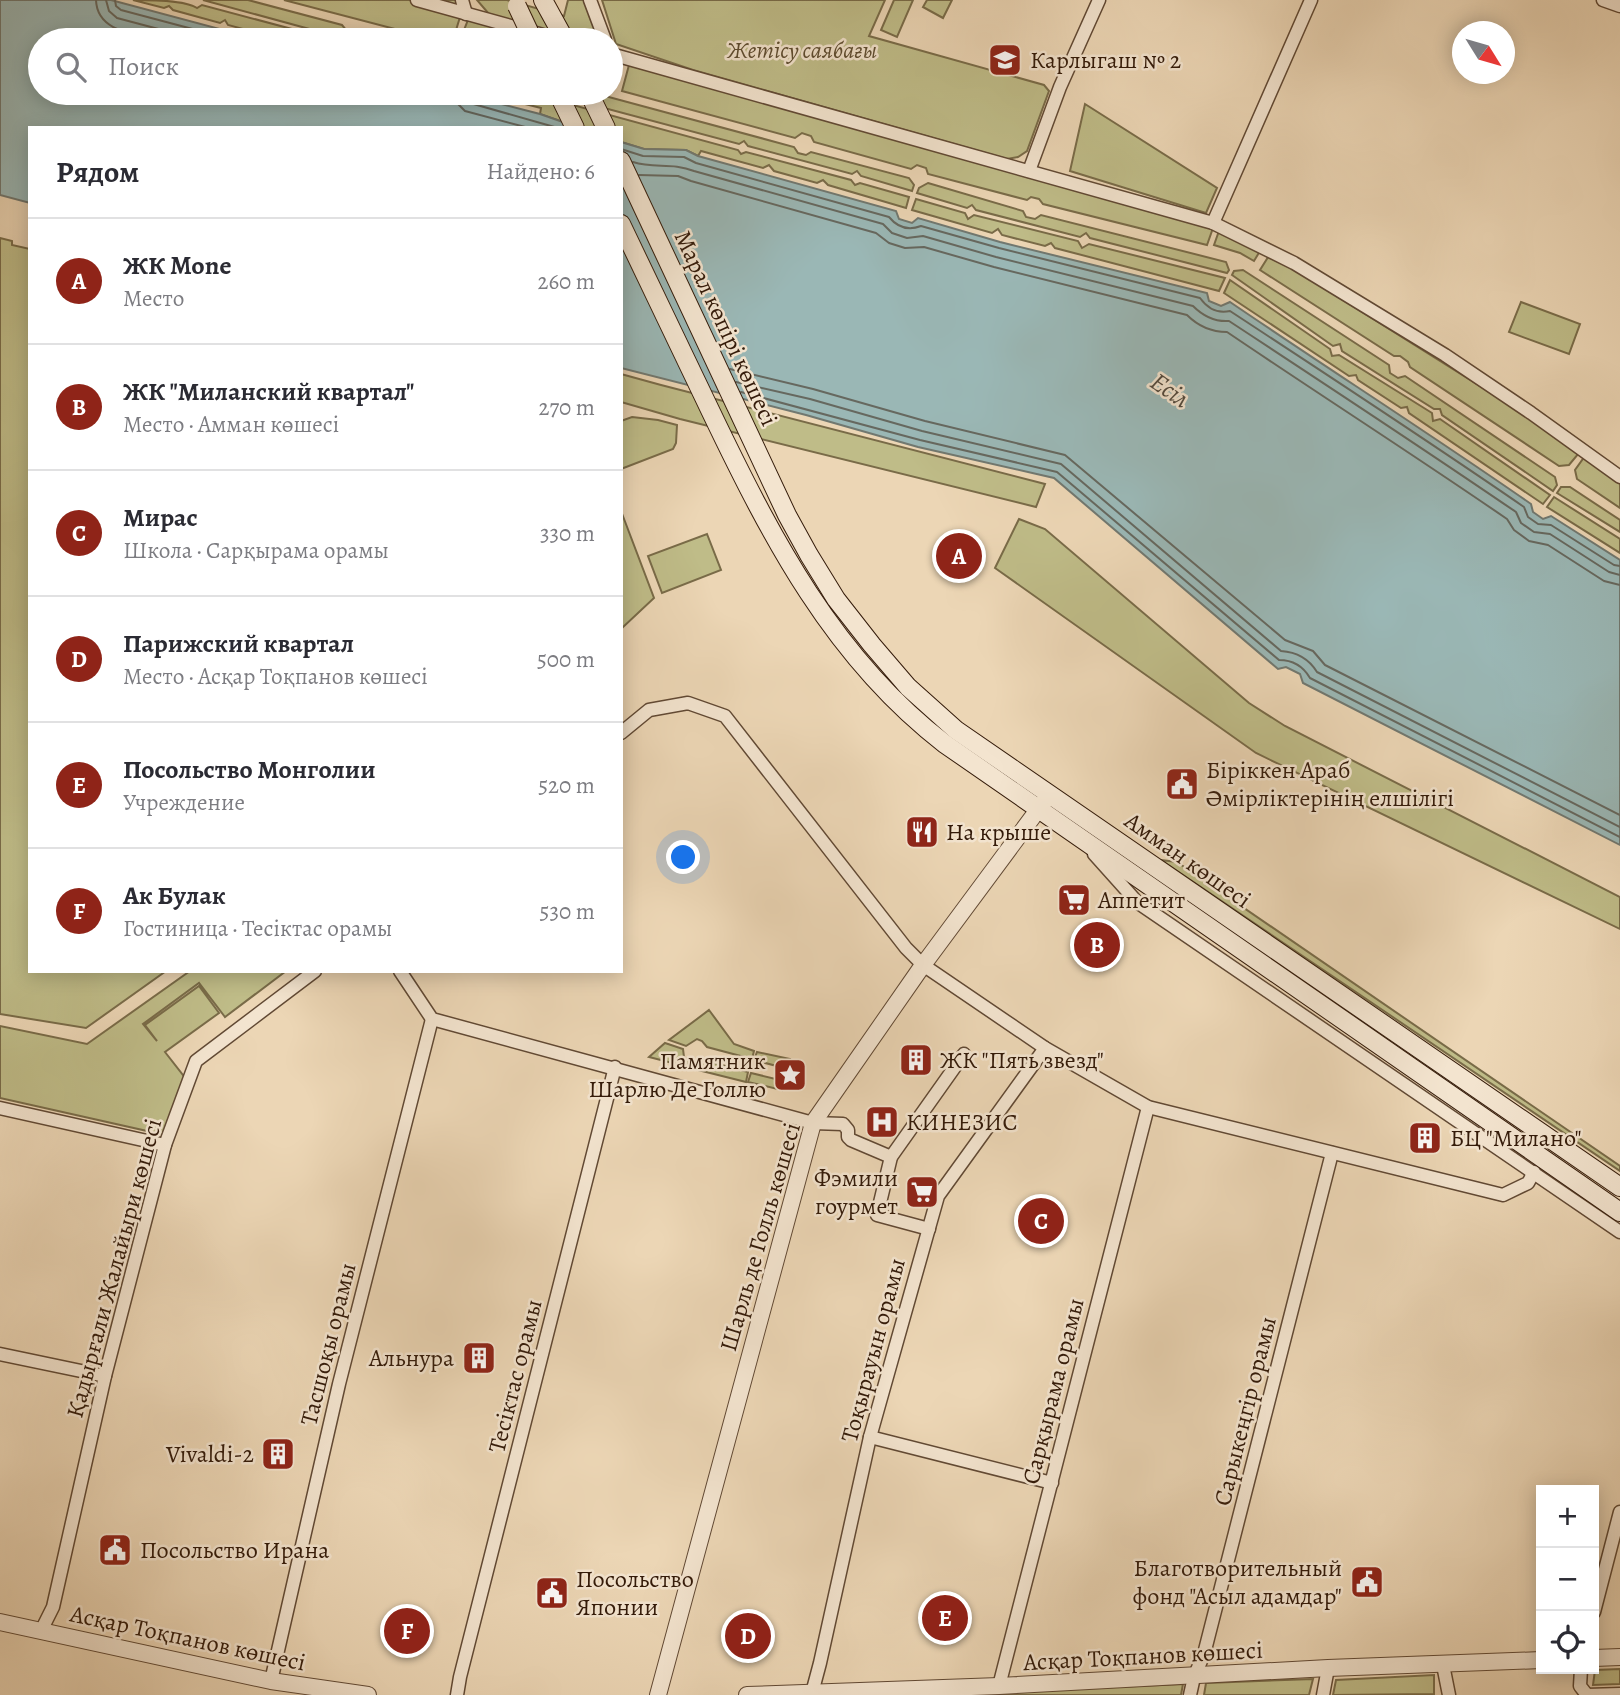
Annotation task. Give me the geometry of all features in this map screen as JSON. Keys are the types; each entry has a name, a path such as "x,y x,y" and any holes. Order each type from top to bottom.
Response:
{"main road":[{"path":"543,0 558,28"},
{"path":"515,3 527,28"},
{"path":"564,105 574,126"},
{"path":"595,105 605,126"},
{"name":"Марал көпірі көшесі","path":"623,165 787,515"},
{"name":"Марал көпірі көшесі","path":"623,228 756,505"},
{"name":"Амман көшесі","path":"756,505 822,614 877,685 934,737 1620,1212"},
{"name":"Амман көшесі","path":"787,515 836,598 908,687 956,730 1620,1187"}],"street":[{"path":"417,0 518,28"},
{"path":"462,0 466,14"},
{"path":"590,0 600,28"},
{"path":"1029,171 1060,87 1099,0"},
{"path":"1213,223 1311,0"},
{"path":"1603,0 1620,6"},
{"path":"623,57 1213,223 1294,262 1444,355 1531,412 1620,477"},
{"path":"623,731 649,710 688,703 725,716 906,948 923,965 1045,1048 1148,1107 1503,1195 1528,1184 1534,1172"},
{"name":"Шарль де Голль көшесі","path":"658,1695 813,1123 923,965 1049,794"},
{"name":"Амман көшесі","path":"1078,836 1137,902 1620,1232"},
{"name":"Қадырғали Жалайыри көшесі","path":"41,1631 53,1607 105,1376 165,1145 196,1061 312,973"},
{"path":"401,973 432,1019 813,1123 843,1124 851,1140 891,1157"},
{"name":"Тасшоқы орамы","path":"271,1681 339,1384 432,1019"},
{"name":"Тоқырауын орамы","path":"811,1693 870,1437 938,1196 1045,1048"},
{"path":"929,1229 877,1215 891,1157 964,1054"},
{"name":"Тесіктас орамы","path":"457,1695 615,1067"},
{"name":"Сарқырама орамы","path":"999,1686 1148,1107"},
{"path":"0,1108 165,1145"},
{"name":"Сарыкеңгір орамы","path":"1190,1695 1204,1654 1332,1153"},
{"path":"0,1354 105,1376"},
{"path":"870,1437 1052,1483"},
{"path":"1594,1611 1620,1512"},
{"name":"Асқар Тоқпанов көшесі","path":"0,1622 271,1681 368,1695"},
{"path":"1599,1658 1620,1657"},
{"name":"Асқар Тоқпанов көшесі","path":"747,1695 932,1691 1328,1668 1536,1660"},
{"path":"1443,1665 1449,1695"},
{"path":"1322,1695 1328,1668"},
{"path":"1581,1674 1580,1686 1587,1695 1620,1694"}],"green space":[{"path":"133,0 176,2 197,8 202,5 288,28 239,28 228,25 225,20 220,23 173,10 169,6 164,8"},
{"path":"203,0 248,0 342,25 344,28 306,28"},
{"path":"284,0 457,0 455,5 460,17 457,28 391,28"},
{"path":"477,0 507,0 564,16 568,0 584,0 596,28 537,28 489,14"},
{"name":"Жетісу саябағы","path":"602,0 885,0 869,36 1044,85 1049,91 1027,151 1018,157 1007,159 693,70 623,46 623,28 611,28"},
{"path":"894,0 913,0 897,37 881,30"},
{"path":"927,0 952,0 943,18 923,7"},
{"path":"468,20 497,28 465,28"},
{"path":"629,65 1213,228 1207,245 1043,204 1039,199 1031,197 1027,200 928,174 926,168 917,165 911,169 814,142 811,136 802,133 795,138 623,91"},
{"path":"623,101 794,147 798,153 806,155 811,152 909,178 914,185 912,191 861,176 857,171 852,174 748,146 744,141 739,144 593,105 623,105"},
{"path":"1085,104 1217,188 1206,213 1070,171"},
{"path":"529,105 573,105 738,150 741,154 746,152 851,180 855,185 860,183 909,197 906,208 828,185 823,180 817,183 774,171 769,165 763,168 701,151 698,156 686,150 644,149 623,143 623,126 574,126 540,114 541,108"},
{"path":"928,183 1023,211 1026,217 1035,219 1041,215 1226,262 1229,270 1227,273 1090,238 1086,233 1080,237 976,210 972,205 967,208 917,193 919,188"},
{"path":"916,199 965,213 968,219 974,215 1078,241 1082,248 1089,244 1225,278 1219,291 1055,248 1051,243 1045,246 1002,235 998,229 992,233 912,210"},
{"path":"1219,231 1260,251 1254,261 1240,253 1214,245"},
{"path":"0,238 12,241 12,245 28,249 28,973 163,973 86,1028 0,1014"},
{"path":"1270,254 1518,410 1579,453 1569,465 1559,466 1410,367 1400,356 1394,356 1260,270"},
{"path":"1243,270 1389,365 1390,373 1398,378 1405,376 1555,477 1557,485 1553,491 1442,415 1440,409 1434,409 1342,351 1340,344 1333,346 1232,275 1234,271"},
{"path":"1230,280 1330,349 1332,356 1339,355 1432,413 1433,421 1440,419 1550,495 1543,504 1409,413 1407,407 1401,408 1358,380 1356,375 1349,376 1224,293"},
{"path":"1521,302 1580,324 1569,354 1509,332"},
{"path":"623,375 1045,484 1036,507 623,403"},
{"path":"632,417 677,425 676,443 673,449 623,468 623,420"},
{"path":"1585,456 1620,484 1620,508 1577,479 1575,470"},
{"path":"1561,487 1570,487 1620,520 1620,532 1557,493"},
{"path":"1554,497 1620,539 1620,553 1547,507"},
{"path":"623,516 654,598 623,627"},
{"path":"1019,519 1045,529 1249,703 1285,726 1620,897 1620,929 1256,753 995,568"},
{"path":"707,534 721,570 662,593 648,556"},
{"path":"1161,860 1177,862 1620,1166 1620,1171"},
{"path":"187,973 283,973 225,1017 199,983 143,1024 157,1041 145,1025 199,986 219,1013 165,1052 186,1079 165,1135 0,1098 0,1026 87,1044"},
{"path":"709,1010 734,1044 754,1051 752,1059 707,1047 697,1039 686,1046 669,1040"},
{"path":"665,1043 683,1049 684,1057 689,1061 688,1067 649,1057"},
{"path":"757,1052 790,1059 788,1069 754,1060"},
{"path":"703,1060 748,1072 746,1082 690,1068 692,1062"},
{"path":"751,1073 784,1081 782,1090 748,1082"},
{"path":"1620,1669 1620,1684 1593,1685 1594,1674 1599,1674 1599,1670"},
{"path":"1434,1675 1434,1694 1333,1695 1336,1680"},
{"path":"1313,1679 1309,1695 1204,1695 1206,1683"},
{"path":"1183,1684 1181,1695 937,1695"}],"water":[{"path":"0,0 111,0 216,28 28,28 28,105 505,105 574,126 28,126 28,202 0,195"},
{"name":"Есіл","path":"623,143 644,149 686,150 698,156 896,211 899,219 912,223 918,218 1000,242 1207,293 1209,301 1221,306 1230,302 1531,504 1533,512 1543,519 1551,516 1620,560 1620,845 1303,683 1300,674 1286,667 1278,669 1054,478 918,447 806,415 623,369"}],"place":[{"name":"Карлыгаш № 2","path":"1005,60"},
{"name":"ЖК Mone","path":"959,556"},
{"name":"Біріккен Араб Әмірліктерінің елшілігі","path":"1182,784"},
{"name":"На крыше","path":"922,832"},
{"name":"Аппетит","path":"1074,900"},
{"name":"ЖК \"Миланский квартал\"","path":"1097,945"},
{"name":"ЖК \"Пять звезд\"","path":"916,1060"},
{"name":"Памятник Шарлю Де Голлю","path":"790,1075"},
{"name":"КИНЕЗИС","path":"882,1122"},
{"name":"БЦ \"Милано\"","path":"1425,1138"},
{"name":"Фэмили гоурмет","path":"922,1192"},
{"name":"Мирас","path":"1041,1221"},
{"name":"Альнура","path":"479,1358"},
{"name":"Vivaldi-2","path":"278,1454"},
{"name":"Посольство Ирана","path":"115,1550"},
{"name":"Благотворительный фонд \"Асыл адамдар\"","path":"1367,1582"},
{"name":"Посольство Японии","path":"552,1593"},
{"name":"Посольство Монголии","path":"945,1618"},
{"name":"Ак Булак","path":"407,1631"},
{"name":"Парижский квартал","path":"748,1636"}]}
